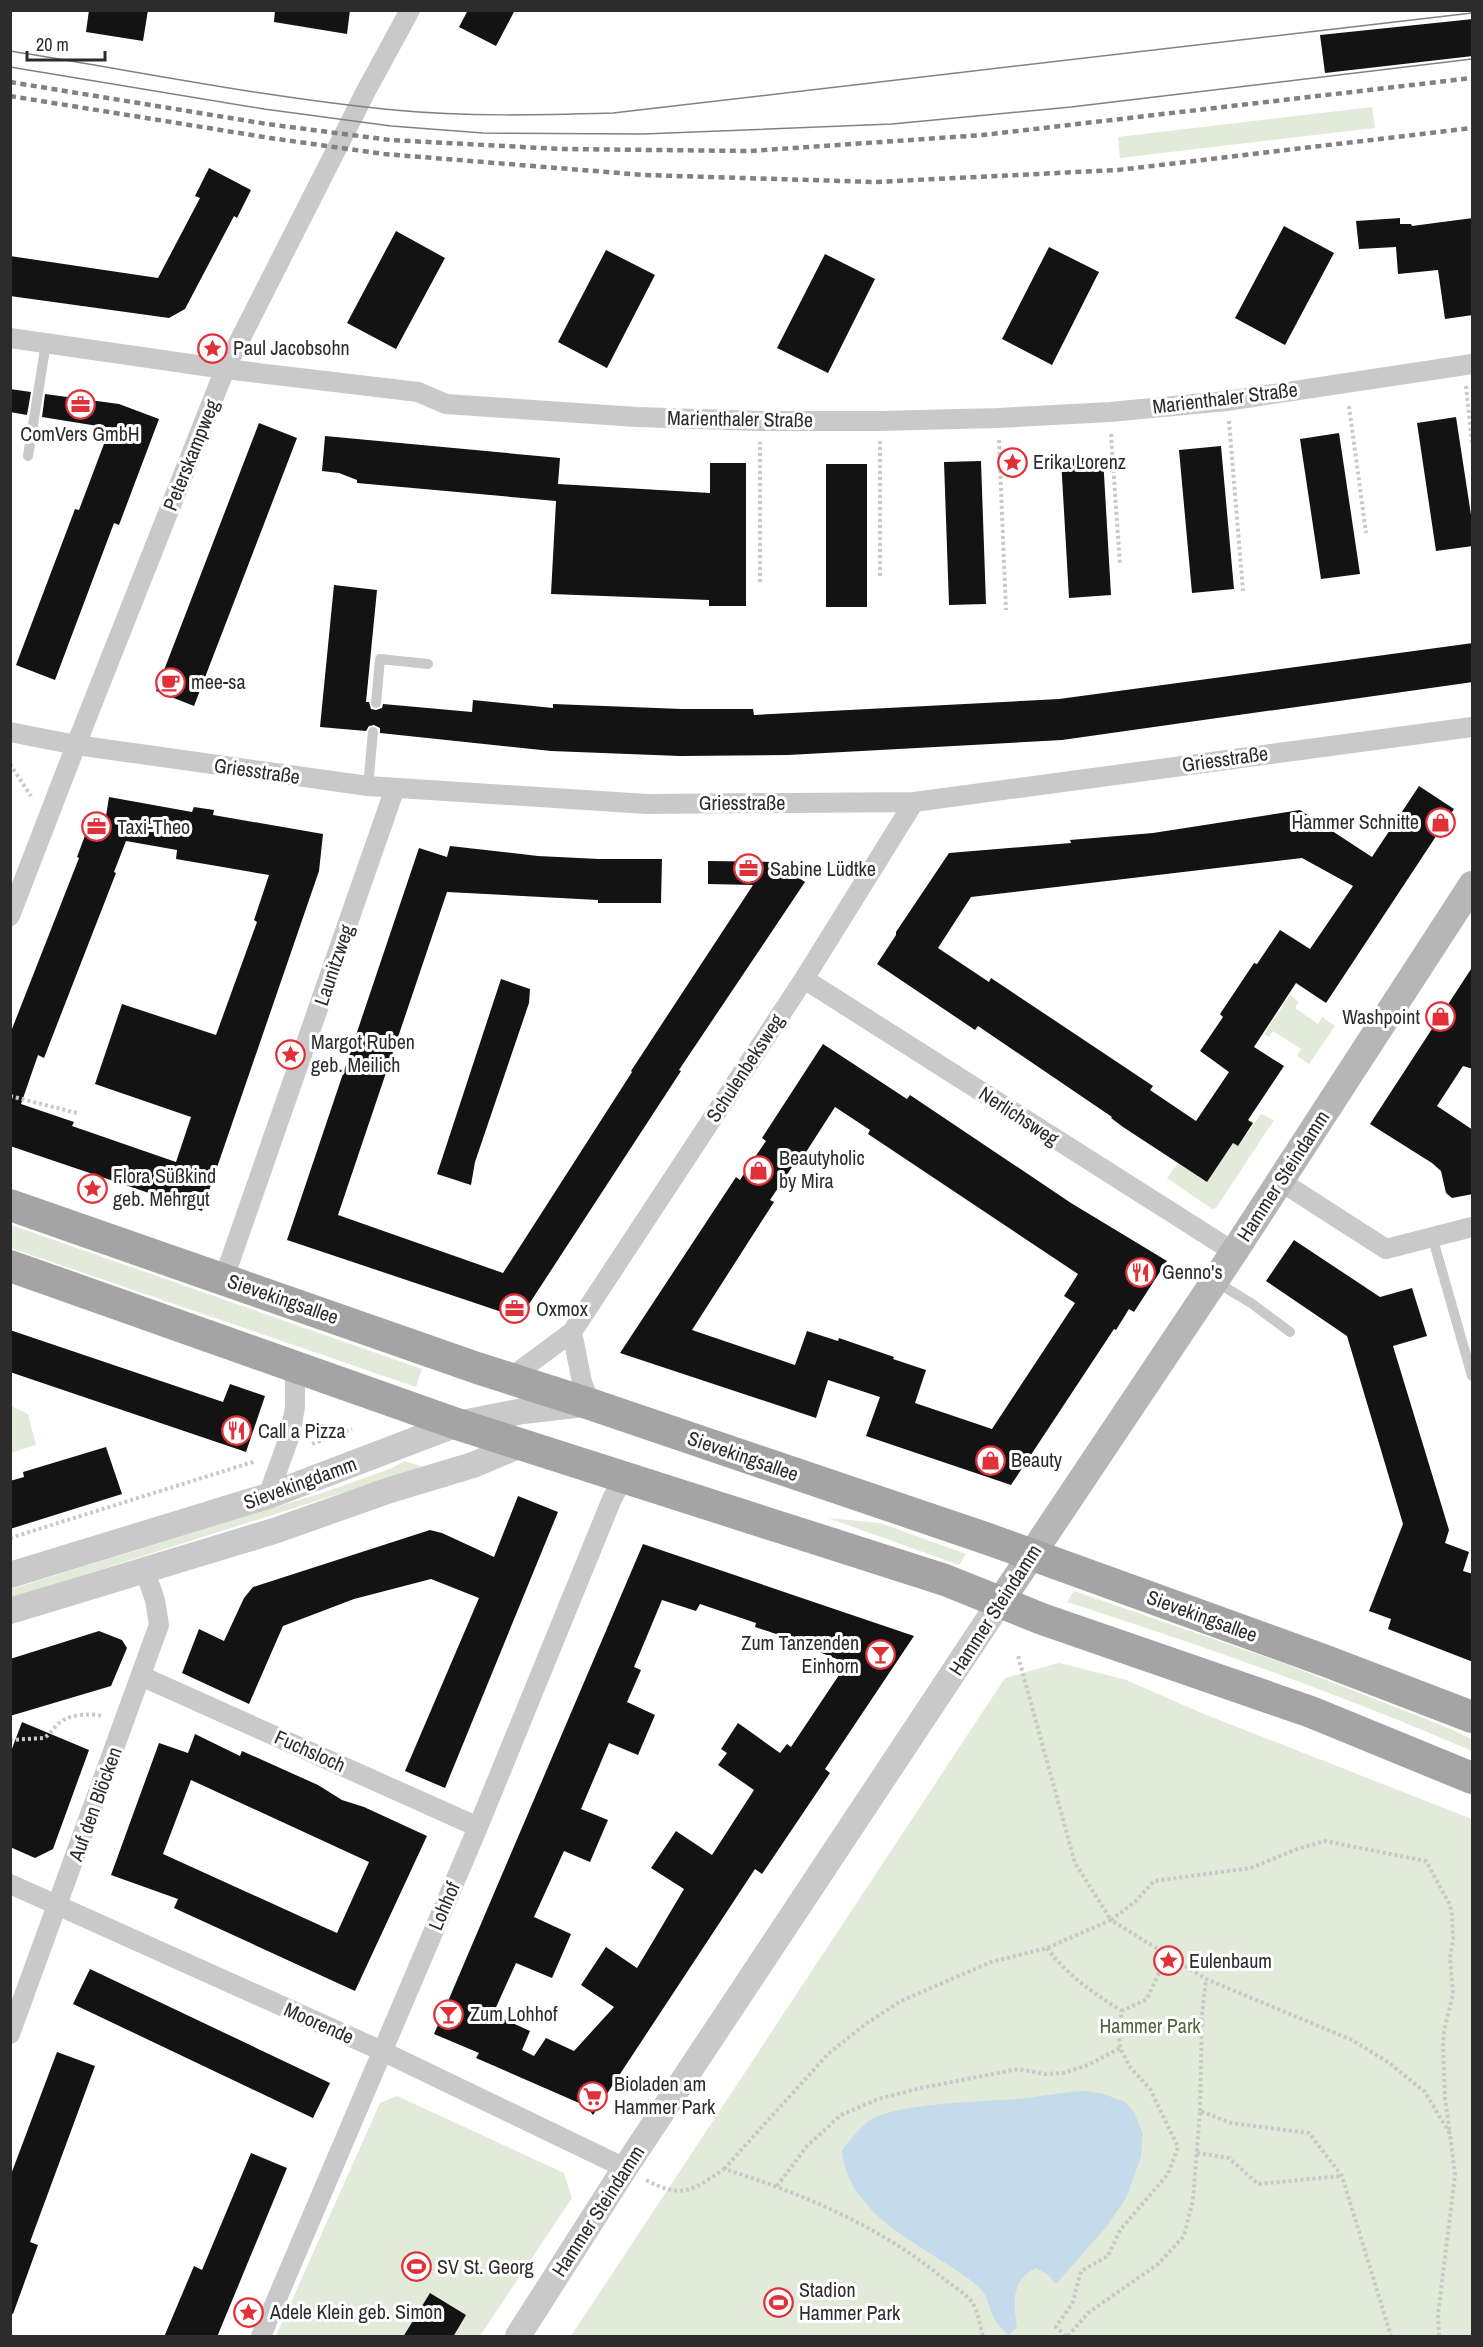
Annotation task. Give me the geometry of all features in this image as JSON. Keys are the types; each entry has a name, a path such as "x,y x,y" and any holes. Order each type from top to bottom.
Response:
{"main road":[{"name":"Hammer Steindamm","path":"1000,1602 1234,1252 1473,885"},
{"name":"Sievekingsallee","path":"10,1205 510,1378 1031,1554 1473,1717"},
{"path":"10,1266 458,1424 945,1580 1042,1619 1311,1712 1473,1778"}],"street":[{"name":"Peterskampweg","path":"10,916 225,369 366,91 410,10"},
{"name":"Marienthaler Straße","path":"10,338 225,369 418,392 446,404 637,417 760,421 998,418 1110,412 1227,401 1468,365"},
{"name":"Griesstraße","path":"10,732 76,745 368,786 647,804 914,802 1473,727"},
{"name":"Launitzweg","path":"224,1278 395,788"},
{"name":"Schulenbeksweg","path":"510,1378 572,1332 804,979 914,802"},
{"name":"Nerlichsweg","path":"804,979 1234,1252"},
{"path":"1280,1181 1386,1249 1473,1227"},
{"path":"572,1332 582,1382 590,1404"},
{"path":"268,1496 290,1435 295,1407 295,1365"},
{"name":"Sievekingdamm","path":"10,1575 268,1496 458,1424 523,1411 590,1404"},
{"name":"Sievekingdamm","path":"10,1611 145,1571 473,1465 523,1444"},
{"name":"Lohhof","path":"261,2337 478,1827 612,1500 624,1476"},
{"name":"Auf den Blöcken","path":"10,2034 159,1625 155,1600 145,1571"},
{"name":"Hammer Steindamm","path":"518,2337 625,2168 1000,1602"},
{"name":"Fuchsloch","path":"141,1676 478,1827"},
{"name":"Moorende","path":"10,1884 382,2050 625,2168"}],"lane":[{"path":"28,456 46,343"},
{"path":"376,703 380,659 428,664"},
{"path":"368,786 373,732"},
{"path":"1432,1236 1473,1376"},
{"path":"1214,1281 1251,1303 1290,1332"}],"path":[{"path":"1468,365 1473,442"},
{"path":"1346,382 1366,533"},
{"path":"1227,401 1243,591"},
{"path":"1110,412 1120,565"},
{"path":"998,418 1006,610"},
{"path":"760,421 760,582"},
{"path":"879,421 880,578"},
{"path":"10,764 47,820"},
{"path":"10,1096 78,1113"},
{"path":"10,1539 352,1429"},
{"path":"1018,1656 1075,1863 1111,1920 1206,1979 1352,2040 1388,2062 1425,2092 1450,2134"},
{"path":"10,1740 44,1738 63,1720 75,1716 99,1715 124,1722"},
{"path":"655,2185 670,2192 695,2189 724,2169 828,2054 867,2023 901,2001 991,1962 1047,1948 1111,1920 1135,1902 1154,1881 1251,1868 1297,1849 1325,1841 1426,1861 1450,1905 1453,1939 1450,1958 1453,1994 1443,2045 1445,2098 1455,2175 1438,2315 1438,2337"},
{"path":"1047,1948 1059,1964 1088,1990 1122,2011"},
{"path":"1122,2011 1147,1999 1167,1956"},
{"path":"1122,2011 1119,2032 1120,2048 1130,2067 1150,2089 1178,2147 1167,2174 1120,2230 1108,2256 1081,2271 1073,2302 1056,2327 1067,2337 1088,2313 1158,2264 1184,2236 1193,2200 1200,2110 1202,2016 1206,1979"},
{"path":"777,2186 807,2146 841,2115 878,2099 1018,2069 1045,2074 1063,2073 1088,2066 1120,2048"},
{"path":"1200,2110 1231,2123 1309,2133 1342,2176 1391,2337"},
{"path":"1197,2153 1229,2158 1258,2184 1342,2176"},
{"path":"724,2169 777,2186 820,2204 878,2234 926,2264 973,2303 983,2337"}],"green space":[{"path":"1372,107 1375,128 1120,158 1118,137"},
{"path":"1290,995 1299,1002 1295,1008 1318,1024 1322,1017 1335,1026 1309,1064 1297,1056 1301,1049 1273,1031 1269,1037 1264,1034"},
{"path":"1261,1114 1274,1120 1216,1208 1212,1209 1167,1178 1178,1163 1207,1182 1233,1143 1238,1146"},
{"path":"11,1225 422,1369 416,1387 11,1248"},
{"path":"11,1406 28,1414 36,1445 11,1453"},
{"path":"405,1461 423,1467 11,1598 11,1589 325,1492 392,1468"},
{"path":"828,1518 880,1523 966,1554 959,1565"},
{"path":"1074,1591 1283,1663 1446,1727 1472,1739 1472,1751 1271,1672 1067,1602"},
{"name":"Hammer Park","path":"1059,1663 1126,1680 1204,1714 1472,1819 1472,2336 571,2336 1005,1678"},
{"name":"SV St. Georg","path":"397,2096 564,2173 572,2198 480,2336 276,2336 380,2103"}],"water":[{"path":"1085,2091 1104,2094 1125,2102 1134,2112 1143,2134 1141,2157 1126,2198 1107,2226 1056,2284 1047,2274 1036,2268 1022,2279 1015,2301 1017,2327 1008,2336 995,2320 985,2295 976,2284 896,2231 866,2204 854,2188 846,2170 842,2150 858,2130 870,2120 899,2110 940,2104 1016,2099"}],"building":[{"path":"89,10 148,10 143,41 86,32"},
{"path":"275,10 350,10 347,34 274,22"},
{"path":"468,10 515,10 496,46 459,27"},
{"path":"1473,19 1473,56 1325,73 1320,35"},
{"path":"209,168 251,190 237,218 234,216 185,309 169,318 10,296 10,256 158,278 200,198 195,196"},
{"path":"1400,218 1400,224 1411,224 1412,226 1473,218 1473,315 1445,319 1438,270 1398,274 1396,247 1359,249 1356,221"},
{"path":"1284,226 1334,253 1285,345 1235,318"},
{"path":"396,231 445,258 396,349 347,323"},
{"path":"1049,247 1099,272 1052,365 1002,339"},
{"path":"606,250 655,275 607,368 558,342"},
{"path":"825,254 875,279 828,373 777,348"},
{"path":"10,389 31,392 27,415 10,412"},
{"path":"45,394 119,404 159,419 119,525 114,523 55,680 16,665 75,509 79,510 110,428 42,417"},
{"path":"1456,417 1473,528 1473,546 1436,551 1417,423"},
{"path":"259,423 297,438 194,706 156,691"},
{"path":"1339,433 1360,574 1321,579 1300,439"},
{"path":"325,436 560,458 558,484 710,493 710,463 746,463 746,606 709,606 709,600 551,594 556,501 357,483 357,480 339,473 322,471"},
{"path":"1221,446 1234,589 1192,593 1179,450"},
{"path":"1103,457 1111,595 1069,598 1061,459"},
{"path":"981,461 986,604 949,605 944,462"},
{"path":"826,464 867,464 867,607 826,607"},
{"path":"334,585 377,590 366,702 369,702 371,709 376,710 382,708 383,704 472,712 473,700 553,708 553,704 753,709 754,715 1059,699 1473,643 1473,682 1062,740 788,755 680,756 551,751 380,733 380,728 374,725 369,726 366,731 320,727"},
{"path":"1419,786 1454,809 1326,1003 1296,983 1254,1047 1284,1066 1248,1120 1253,1123 1238,1146 1233,1143 1207,1182 1123,1127 1112,1117 978,1026 975,1030 877,964 949,853 1071,843 1070,840 1153,833 1300,810 1372,857","holes":["1302,858 1353,886 1310,949 1280,930 1257,964 1254,963 1220,1014 1223,1017 1200,1051 1229,1072 1196,1121 1150,1090 1153,1086 991,978 989,982 938,948 971,897"]},
{"path":"109,797 192,812 194,807 214,810 213,815 323,834 319,871 202,1211 10,1146 10,1034 79,858 77,857 93,814 106,816","holes":["126,841 177,850 176,859 269,875 254,920 257,922 216,1035 122,1004 95,1084 191,1117 176,1162 72,1126 74,1122 21,1104 38,1055 44,1058 116,873 114,872"]},
{"path":"450,846 538,856 662,859 661,903 598,903 598,900 447,892 338,1215 503,1273 631,1071 753,885 708,884 708,861 775,862 805,882 679,1070 681,1071 520,1318 287,1240 419,848 447,857"},
{"path":"1473,966 1473,1069 1463,1066 1437,1106 1473,1130 1473,1194 1452,1198 1446,1193 1441,1171 1370,1124"},
{"path":"501,979 530,989 529,1003 475,1162 471,1185 437,1174"},
{"path":"823,1044 907,1099 910,1095 1071,1203 1167,1261 1134,1312 1129,1309 1116,1330 1114,1329 1011,1485 866,1436 880,1397 828,1380 816,1418 620,1353 736,1177 740,1180 766,1141 762,1138","holes":["835,1107 870,1130 868,1134 1078,1274 1064,1296 1075,1303 992,1429 915,1403 926,1370 839,1338 838,1341 807,1331 795,1365 692,1330 774,1202 770,1200 796,1161 799,1163"]},
{"path":"1294,1240 1380,1297 1412,1288 1427,1336 1393,1346 1449,1530 1445,1543 1469,1552 1463,1571 1473,1574 1473,1662 1388,1629 1391,1619 1369,1611 1403,1524 1347,1336 1266,1281"},
{"path":"10,1330 223,1402 230,1384 265,1396 246,1452 10,1372"},
{"path":"106,1447 122,1494 10,1529 10,1481 24,1477 23,1472"},
{"path":"518,1496 558,1512 445,1788 405,1771 479,1598 431,1579 354,1599 283,1626 249,1704 182,1673 199,1629 224,1641 244,1598 253,1587 430,1530 442,1533 494,1557"},
{"path":"643,1544 914,1636 825,1769 830,1773 762,1874 755,1869 593,2115 586,2106 476,2058 479,2053 434,2034","holes":["662,1600 696,1611 700,1604 756,1623 755,1627 812,1646 814,1650 847,1663 791,1747 787,1744 780,1753 738,1723 721,1749 727,1753 718,1765 754,1790 712,1855 676,1831 651,1868 684,1889 637,1968 606,1947 581,1985 614,2007 574,2051 546,2038 534,2056 522,2050 530,2031 493,2014 516,1963 552,1978 571,1934 534,1917 564,1851 590,1862 608,1820 581,1809 609,1743 638,1755 655,1715 627,1702 641,1670 634,1667"]},
{"path":"99,1631 122,1640 127,1648 111,1686 10,1716 10,1659"},
{"path":"22,1722 89,1750 53,1849 35,1858 10,1847 10,1754"},
{"path":"195,1734 240,1756 242,1751 318,1785 342,1800 364,1807 427,1836 355,1991 174,1908 178,1899 111,1875 159,1743 188,1753","holes":["191,1780 369,1862 337,1933 163,1854"]},
{"path":"90,1969 330,2083 313,2118 73,2004"},
{"path":"57,2052 95,2066 30,2242 38,2245 13,2314 10,2313 10,2177"},
{"path":"251,2153 287,2168 217,2337 164,2337 194,2266 202,2270"},
{"path":"430,2293 466,2315 453,2337 403,2337"}],"tram line":[{"path":"10,51 346,105 449,114 586,114 613,113 1472,13"},
{"path":"10,67 264,109 391,126 483,133 643,134 892,124 1071,107 1472,59"}],"railway":[{"path":"10,82 267,124 390,140 561,149 750,151 983,135 1472,78"},
{"path":"10,96 384,154 644,175 875,182 1118,170 1472,128"}],"place":[{"name":"Paul Jacobsohn","path":"212,348"},
{"name":"ComVers GmbH","path":"80,404"},
{"name":"Erika Lorenz","path":"1012,462"},
{"name":"mee-sa","path":"170,682"},
{"name":"Hammer Schnitte","path":"1440,822"},
{"name":"Taxi-Theo","path":"96,827"},
{"name":"Sabine Lüdtke","path":"749,869"},
{"name":"Washpoint","path":"1441,1017"},
{"name":"Margot Ruben geb. Meilich","path":"290,1054"},
{"name":"Beautyholic by Mira","path":"758,1170"},
{"name":"Flora Süßkind geb. Mehrgut","path":"92,1188"},
{"name":"Genno's","path":"1141,1272"},
{"name":"Oxmox","path":"515,1309"},
{"name":"Call a Pizza","path":"237,1431"},
{"name":"Beauty","path":"990,1460"},
{"name":"Zum Tanzenden Einhorn","path":"880,1655"},
{"name":"Eulenbaum","path":"1168,1961"},
{"name":"Zum Lohhof","path":"449,2014"},
{"name":"Bioladen am Hammer Park","path":"593,2096"},
{"name":"SV St. Georg","path":"416,2267"},
{"name":"Stadion Hammer Park","path":"778,2302"},
{"name":"Adele Klein geb. Simon","path":"249,2312"}]}
